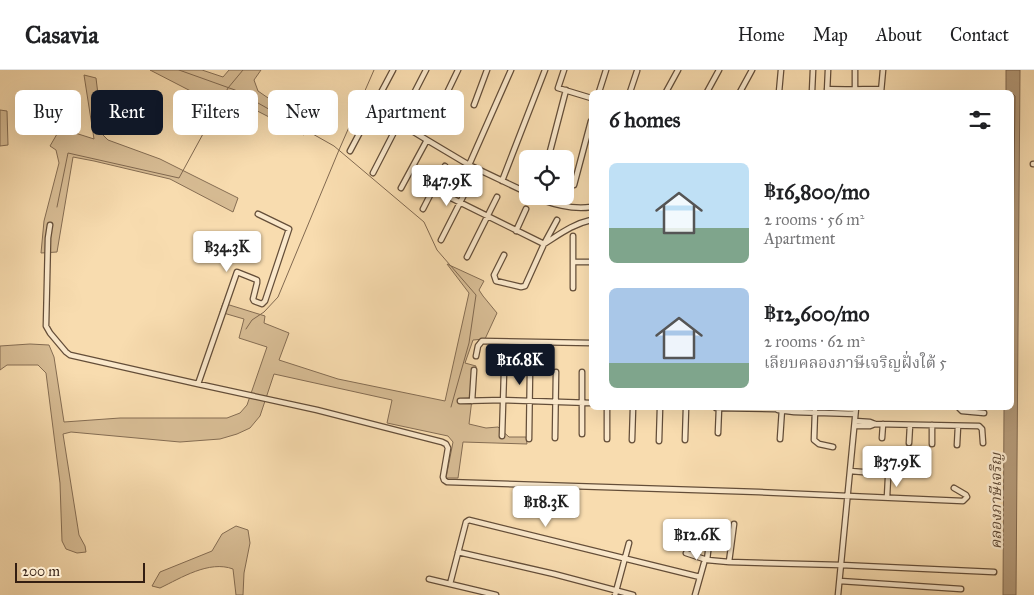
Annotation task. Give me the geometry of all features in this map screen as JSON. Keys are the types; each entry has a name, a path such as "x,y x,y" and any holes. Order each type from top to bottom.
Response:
{"street":[{"path":"383,90 393,70"},
{"path":"416,90 426,70"},
{"path":"449,90 458,70"},
{"path":"474,106 487,70"},
{"path":"469,165 511,70"},
{"path":"502,181 545,70"},
{"path":"564,70 558,88 589,97"},
{"path":"600,90 606,70"},
{"path":"667,90 678,70"},
{"path":"708,90 719,70"},
{"path":"741,90 752,70"},
{"path":"779,90 781,70"},
{"path":"812,90 813,70"},
{"path":"827,90 828,70"},
{"path":"855,70 855,90"},
{"path":"881,90 882,70"},
{"path":"631,90 637,71"},
{"path":"550,150 566,90"},
{"path":"574,185 589,129"},
{"path":"350,151 359,135"},
{"path":"373,173 393,135"},
{"path":"419,135 469,165 519,189"},
{"path":"401,188 427,140"},
{"path":"423,210 445,166"},
{"path":"441,240 470,183"},
{"path":"433,189 544,244"},
{"path":"467,257 497,196"},
{"path":"564,205 581,209 589,207"},
{"path":"516,231 526,209"},
{"path":"198,384 237,272 257,280 253,299 262,304 265,301 289,228 258,214"},
{"path":"504,255 494,278 521,287 525,286 557,220"},
{"path":"544,244 566,229 589,221"},
{"path":"50,225 46,326 70,355 317,410 442,442 448,448 443,477 447,482 887,497 963,502 967,497 966,495 954,488"},
{"path":"572,288 573,236"},
{"path":"573,262 589,262"},
{"path":"476,356 478,346 482,341 589,343"},
{"path":"472,401 474,370"},
{"path":"529,440 530,370"},
{"path":"502,436 504,372"},
{"path":"555,438 556,372"},
{"path":"582,372 582,434"},
{"path":"460,401 504,400 589,403"},
{"path":"607,410 607,439"},
{"path":"632,440 633,410"},
{"path":"659,441 660,410"},
{"path":"685,440 686,410"},
{"path":"718,410 718,433"},
{"path":"780,439 782,410"},
{"path":"815,410 814,440 819,444 833,448"},
{"path":"838,595 856,410"},
{"path":"961,410 984,413"},
{"path":"855,421 875,424"},
{"path":"882,438 883,424"},
{"path":"855,426 910,424 981,427 983,444"},
{"path":"909,443 910,424"},
{"path":"932,425 932,444"},
{"path":"957,444 958,426"},
{"path":"850,471 886,474 888,478 887,497"},
{"path":"450,584 466,522 469,520 700,577"},
{"path":"729,562 734,524"},
{"path":"695,595 705,561 711,527"},
{"path":"615,593 629,543"},
{"path":"458,552 615,593 633,595"},
{"path":"686,553 705,561 994,572"},
{"path":"429,579 496,595"},
{"path":"840,581 961,589"}],"shaded area":[{"path":"150,70 202,70 223,77 229,70 261,70 254,80 258,90 189,90"},
{"path":"84,75 96,78 97,90 91,90 91,120"},
{"path":"258,91 268,98 268,116 258,111"},
{"path":"0,110 7,111 8,145 0,146"},
{"path":"56,135 81,135 94,139 93,135 103,135 108,140 160,159 238,198 233,212 170,179 73,157 57,252 41,253 44,221 59,163 56,150 50,146"},
{"path":"447,264 484,281 479,290 497,313 485,339 473,340 465,363 476,366 469,424 486,428 498,427 509,437 526,437 527,444 463,442 458,478 446,478 453,442 448,436 387,423 392,400 274,374 260,416 250,428 220,439 180,442 71,432 63,434 79,535 86,552 77,553 66,549 62,541 60,483 46,373 38,365 7,365 0,370 0,346 49,345 54,357 64,422 120,418 227,418 240,413 247,405 267,347 239,338 244,319 220,312 223,303 265,316 264,323 289,333 279,360 338,379 445,401 469,293"},
{"path":"236,526 248,530 250,543 244,573 243,595 236,595 233,569 224,567 205,568 195,571 160,588 152,586 160,572 212,551 222,534"}],"water":[{"path":"1006,70 1020,70 1016,595 1003,595 1004,410 1014,410 1014,90 1006,90"}],"waterway":[{"path":"179,70 235,90 334,146 424,222 437,250 476,295 469,343 451,407"},
{"path":"57,207 68,153 179,178 228,88 243,70"},
{"path":"246,329 252,320 264,312 278,297 374,70"}],"water label":[{"name":"คลองภาษีเจริญ","path":"996,501"}]}
